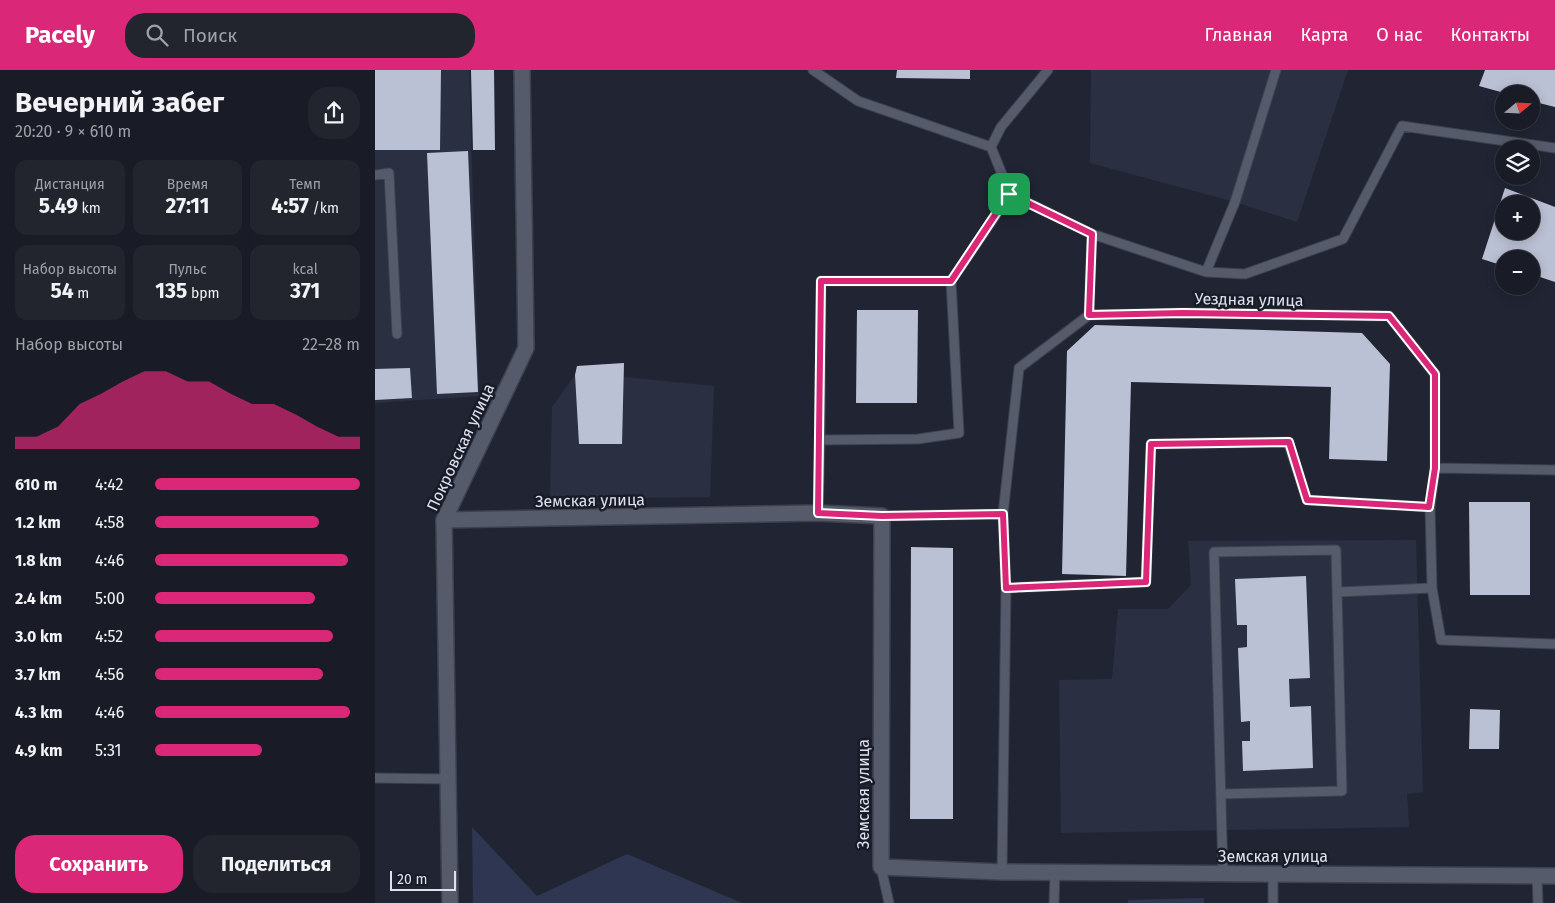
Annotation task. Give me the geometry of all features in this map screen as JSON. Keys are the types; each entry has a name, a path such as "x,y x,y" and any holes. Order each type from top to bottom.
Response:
{"street":[{"name":"Покровская улица","path":"450,903 444,520 526,348 522,70"},
{"name":"Земская улица","path":"444,520 818,513 882,516 881,867 1002,872 1555,876"}],"lane":[{"path":"813,70 858,101 991,147"},
{"path":"1048,70 1001,128 991,147 1009,194 1092,234 1206,272 1245,274 1343,239 1403,126 1555,148"},
{"path":"1206,272 1235,202 1276,70"},
{"path":"375,175 389,174 397,334"},
{"path":"819,440 918,439 959,433 951,281 1009,194"},
{"path":"1002,872 1006,588 1003,514 1019,368 1089,315 1092,234"},
{"path":"818,513 821,281 951,281"},
{"name":"Уездная улица","path":"1089,315 1183,313 1389,316 1435,374 1435,468"},
{"path":"1006,588 1146,582 1151,444 1289,442 1307,500 1429,507"},
{"path":"1555,470 1435,468 1429,507 1432,588 1441,640 1555,644"},
{"path":"882,516 1003,514"},
{"path":"1221,794 1342,791 1336,550 1214,552 1223,873"},
{"path":"1337,592 1432,588"},
{"path":"375,778 449,779"},
{"path":"881,867 889,903"},
{"path":"1054,903 1055,872"},
{"path":"1273,873 1273,903"},
{"path":"1537,876 1539,903"}],"shaded area":[{"path":"375,70 469,70 479,396 375,403"},
{"path":"1091,70 1348,70 1297,222 1235,202 1090,163"},
{"path":"624,363 624,377 714,386 710,497 550,499 552,407 575,375 577,366"},
{"path":"1416,540 1423,792 1407,794 1409,827 1061,833 1059,680 1112,679 1118,609 1168,609 1191,585 1188,541"},
{"path":"472,827 537,896 627,854 742,903 473,903"},
{"path":"1204,898 1204,903 1128,903 1128,900"}],"building":[{"path":"375,70 441,70 440,150 375,150"},
{"path":"471,70 494,70 495,150 473,150"},
{"path":"897,70 970,70 970,79 896,78"},
{"path":"1485,70 1555,70 1555,107 1540,103 1540,85 1495,85 1495,90 1479,86"},
{"path":"468,151 478,392 437,394 427,153"},
{"path":"1505,188 1523,195 1503,195"},
{"path":"1540,201 1555,207 1555,282 1540,277 1540,250 1495,250 1495,263 1482,259 1495,219 1495,240 1540,240"},
{"path":"857,310 918,310 917,403 856,403"},
{"path":"1095,325 1362,333 1390,364 1387,461 1329,459 1331,387 1131,382 1126,576 1062,574 1067,351"},
{"path":"624,363 622,444 579,444 575,375 577,366"},
{"path":"410,368 412,398 375,400 375,369"},
{"path":"1469,502 1530,502 1530,595 1470,595"},
{"path":"911,547 953,548 953,819 910,819"},
{"path":"1306,576 1310,678 1289,679 1290,707 1311,706 1313,768 1243,771 1242,741 1250,741 1250,721 1241,722 1238,648 1247,647 1247,625 1237,625 1235,579"},
{"path":"1470,709 1500,710 1499,749 1469,749"}],"route":[{"path":"1009,194 1092,234 1089,315 1183,313 1389,316 1435,374 1435,468 1429,507 1307,500 1289,442 1151,444 1146,582 1006,588 1003,514 882,516 818,513 821,281 951,281 1009,194"}]}
